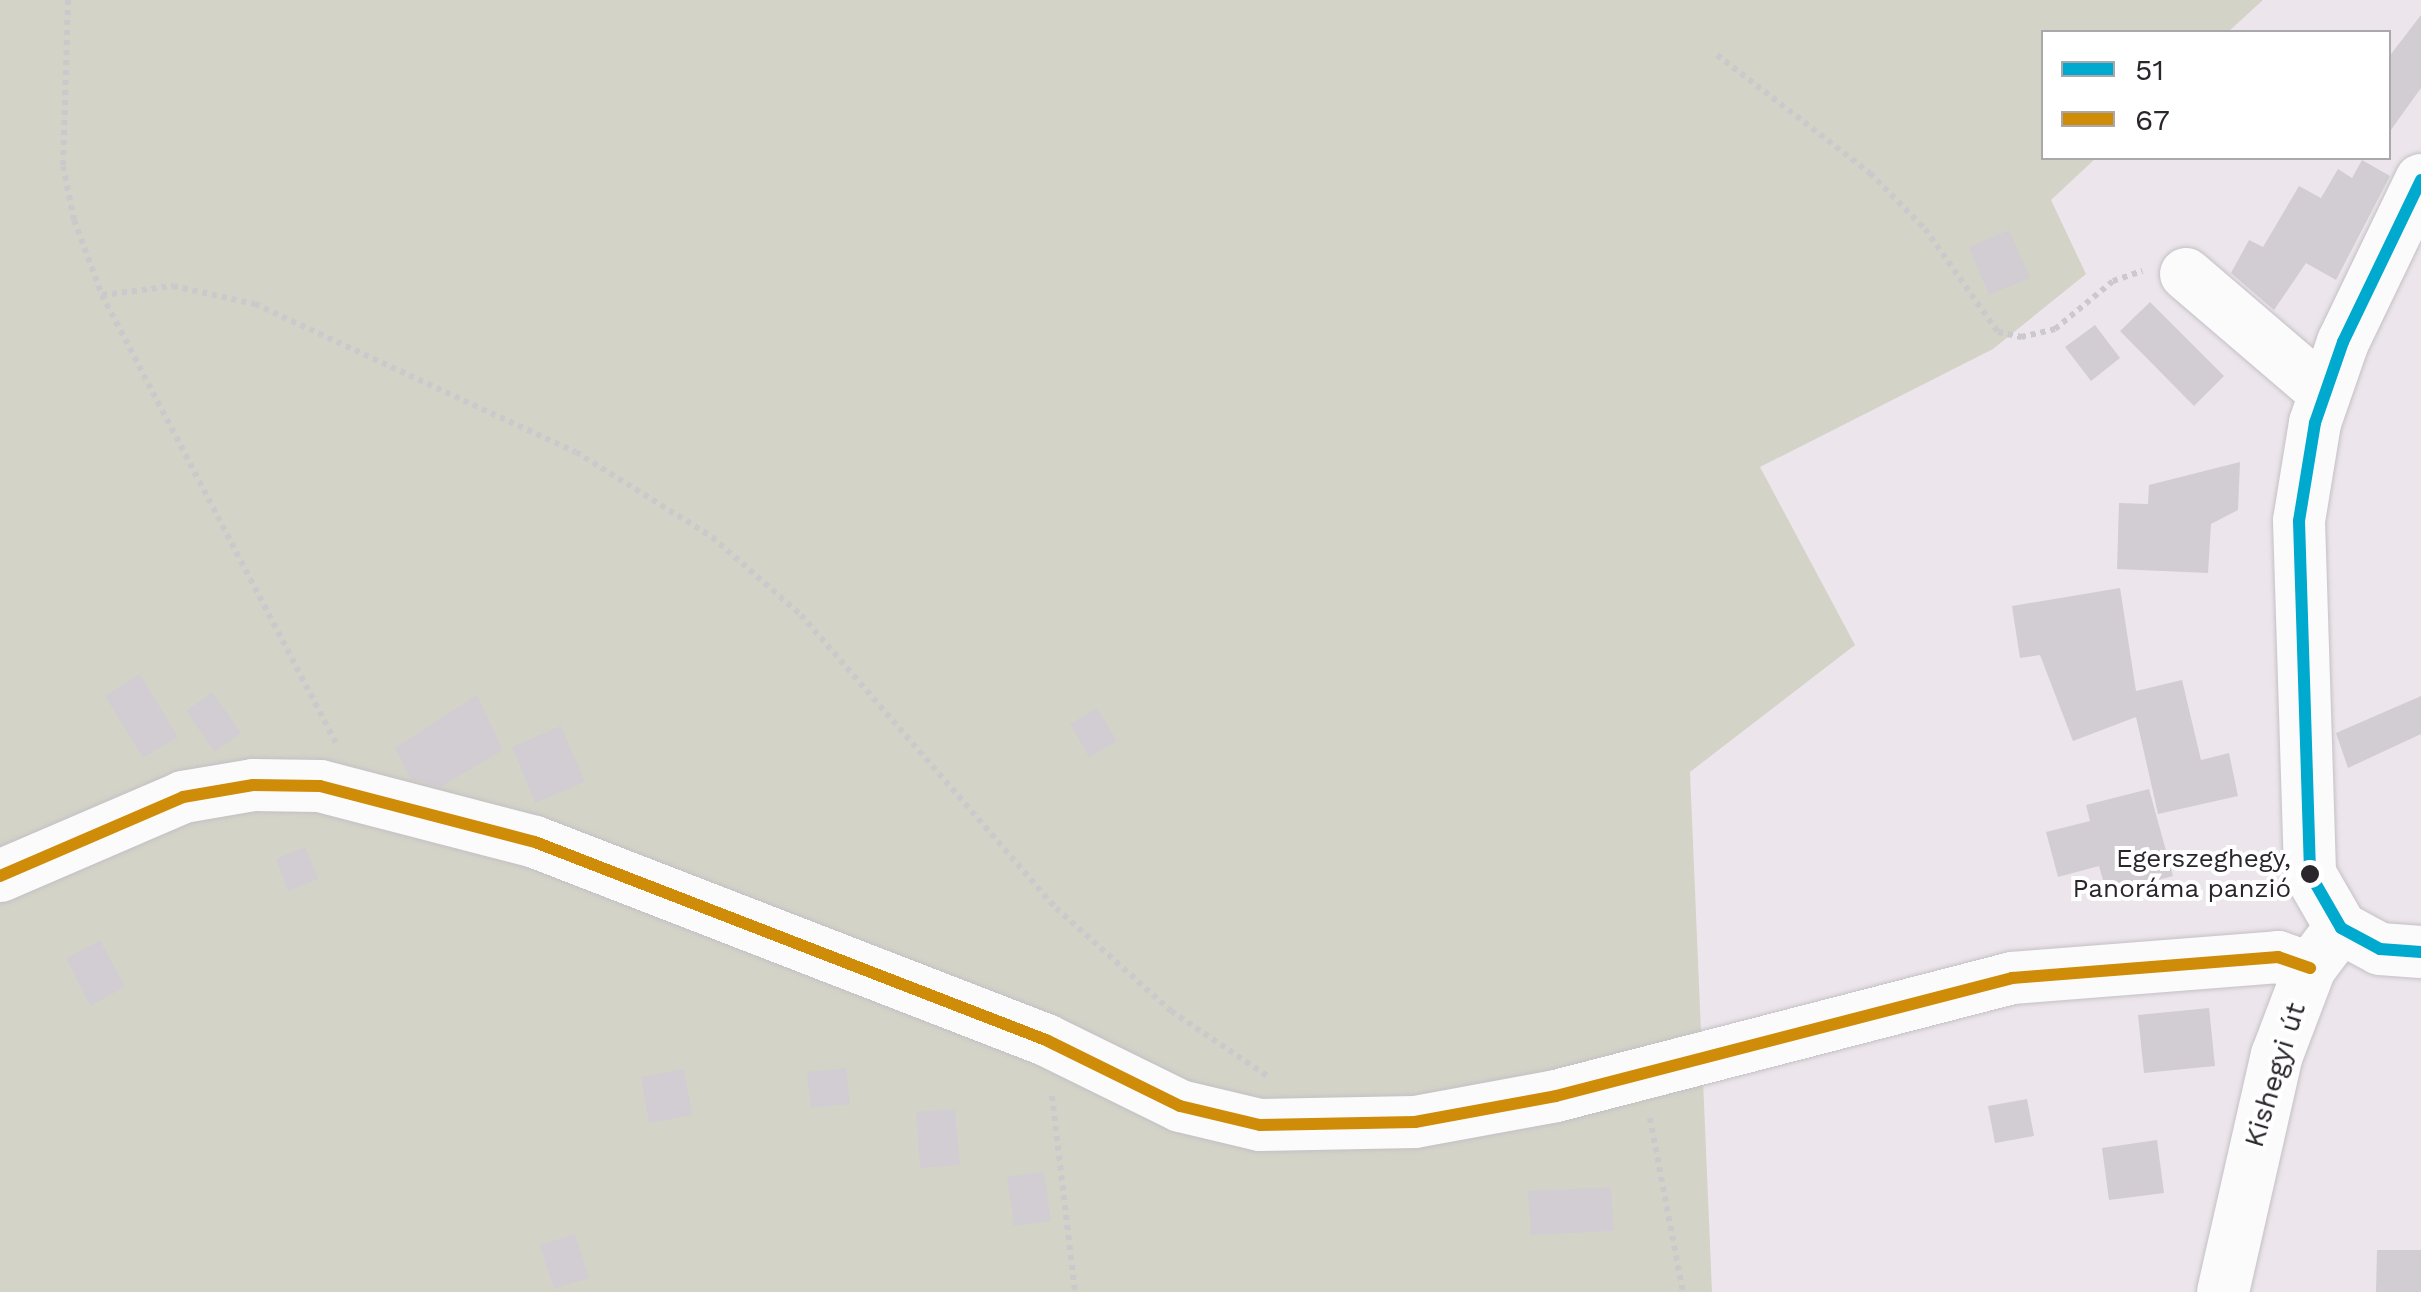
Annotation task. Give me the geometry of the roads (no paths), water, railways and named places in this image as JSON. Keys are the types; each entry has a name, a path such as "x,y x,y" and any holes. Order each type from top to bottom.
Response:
{"street":[{"path":"2421,180 2360,299 2326,393 2302,491 2300,614 2310,874 2340,928 2380,949 2421,952"},
{"path":"2186,274 2326,393"},
{"path":"0,876 183,797 253,784 359,794 535,842 1046,1040 1180,1106 1260,1124 1415,1122 1642,1077 2012,978 2278,956 2310,968"},
{"name":"Kishegyi út","path":"2222,1292 2254,1136 2310,968 2340,928"}],"place":[{"name":"Egerszeghegy, Panoráma panzió","path":"2310,874"}]}
